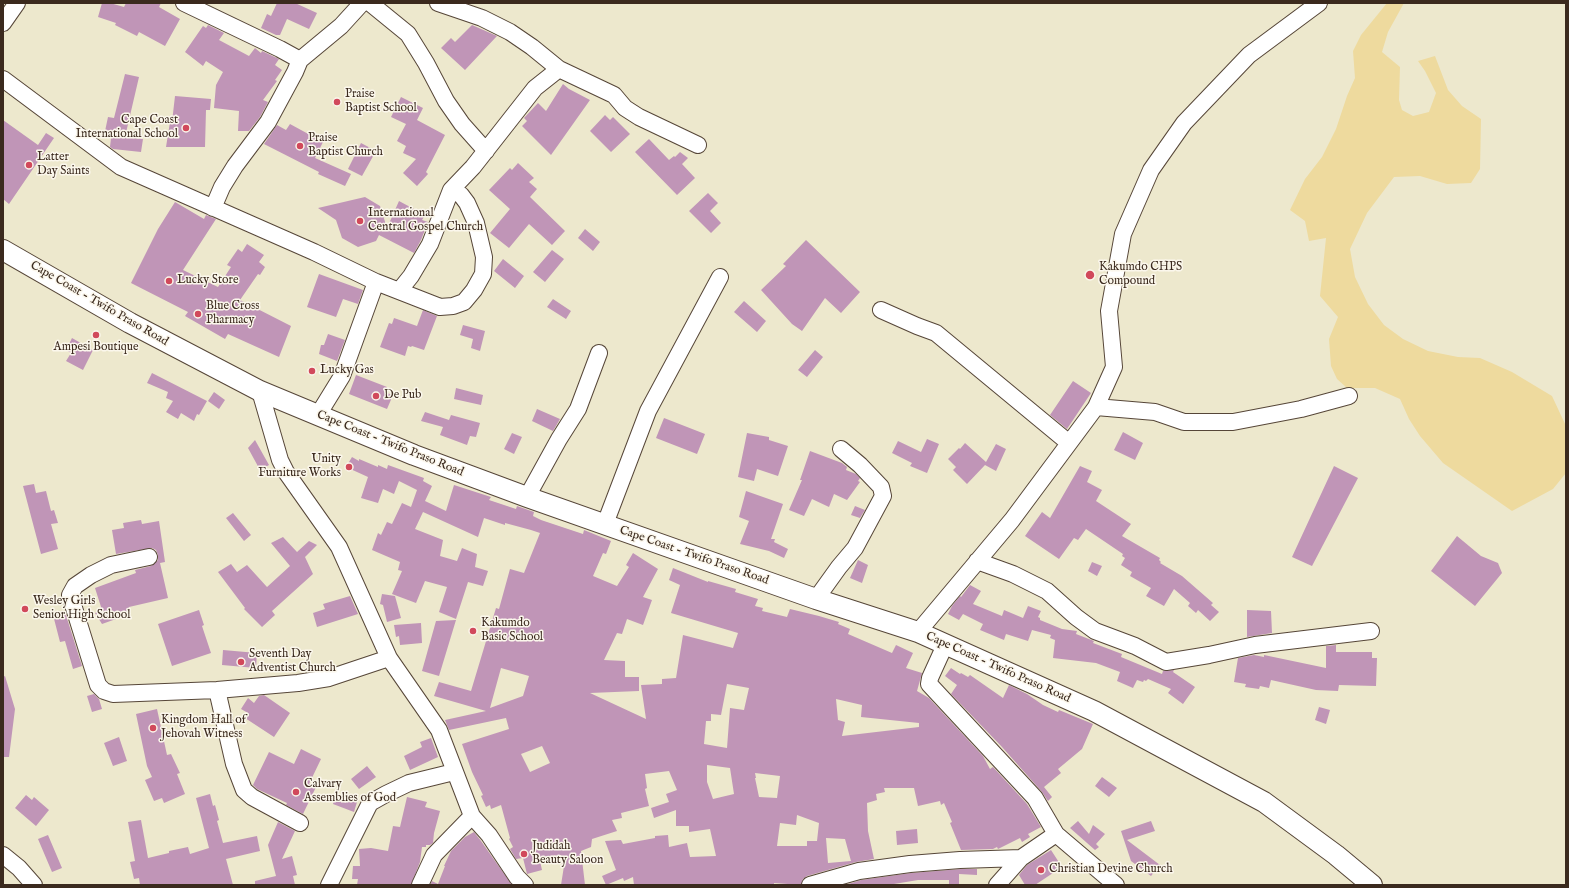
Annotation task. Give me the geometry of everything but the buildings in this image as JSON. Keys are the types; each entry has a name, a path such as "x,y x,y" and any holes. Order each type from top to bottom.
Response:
{"main road":[{"name":"Cape Coast - Twifo Praso Road","path":"3,250 130,323 260,391 414,455 527,497 816,599 918,632 1094,711 1264,802 1336,855 1372,885"}],"street":[{"path":"3,23 17,3"},
{"path":"184,3 300,60"},
{"path":"213,208 222,187 235,166 268,122 300,60 341,26 362,3"},
{"path":"370,3 408,34 426,62 446,101 462,124 486,151"},
{"path":"438,3 482,18 510,32 560,69 614,94 625,108 639,117 698,145"},
{"path":"918,632 1012,520 1096,407 1114,368 1109,311 1123,234 1150,170 1184,123 1249,55 1319,3"},
{"path":"399,291 411,276 430,244 443,214 451,190 473,167 535,88 560,69"},
{"path":"3,79 121,167 314,252 376,282 440,307 453,306 464,302 474,290 483,274 484,257 476,223 467,203 461,195 451,190"},
{"path":"605,524 648,411 720,276"},
{"path":"318,415 342,376 376,282"},
{"path":"881,310 936,333 1069,443"},
{"path":"527,497 559,439 578,409 599,353"},
{"path":"260,391 275,447 283,466 339,547 389,658 439,730 472,816 489,835 517,877 525,885"},
{"path":"1096,407 1155,412 1184,422 1232,422 1301,409 1349,396"},
{"path":"816,599 855,548 883,496 881,488 860,465 841,449"},
{"path":"149,557 111,565 98,571 74,586 70,595 98,685 104,692 113,694 217,690 329,678 389,658"},
{"path":"977,561 1013,574 1047,591 1076,617 1095,631 1135,646 1166,662 1209,656 1255,645 1371,631"},
{"path":"945,645 930,678 930,684 1035,798 1056,834 1116,885"},
{"path":"217,690 234,764 244,790 252,797 300,823"},
{"path":"330,885 370,803 409,784 454,772"},
{"path":"420,885 434,855 472,816"},
{"path":"997,885 1021,858 1056,834"},
{"path":"3,855 19,868 34,885"},
{"path":"810,885 859,871 910,864 960,860 1021,858"}],"sand":[{"path":"1387,3 1404,3 1388,32 1382,52 1400,67 1399,100 1402,110 1413,116 1429,112 1436,93 1418,61 1435,56 1448,90 1462,106 1481,119 1480,169 1471,183 1447,184 1420,176 1394,177 1367,213 1350,249 1355,277 1368,304 1384,325 1403,339 1428,351 1458,357 1480,358 1512,372 1552,396 1566,426 1566,473 1553,489 1512,511 1443,463 1420,436 1409,419 1400,399 1375,388 1347,388 1337,379 1331,366 1329,339 1338,317 1320,296 1326,238 1309,241 1305,221 1290,210 1305,179 1322,157 1336,129 1347,96 1355,78 1353,51 1361,35"}],"place":[{"name":"Praise Baptist School","path":"337,102"},
{"name":"Cape Coast International School","path":"186,128"},
{"name":"Praise Baptist Church","path":"300,146"},
{"name":"Latter Day Saints","path":"29,165"},
{"name":"International Central Gospel Church","path":"360,221"},
{"name":"Kakumdo CHPS Compound","path":"1090,275"},
{"name":"Lucky Store","path":"169,281"},
{"name":"Blue Cross Pharmacy","path":"198,314"},
{"name":"Ampesi Boutique","path":"96,335"},
{"name":"Lucky Gas","path":"312,371"},
{"name":"De Pub","path":"376,396"},
{"name":"Unity Furniture Works","path":"349,467"},
{"name":"Wesley Girls Senior High School","path":"25,609"},
{"name":"Kakumdo Basic School","path":"473,631"},
{"name":"Seventh Day Adventist Church","path":"241,662"},
{"name":"Kingdom Hall of Jehovah Witness","path":"153,728"},
{"name":"Calvary Assemblies of God","path":"296,792"},
{"name":"Judidah Beauty Saloon","path":"524,854"},
{"name":"Christian Devine Church","path":"1041,870"}]}
